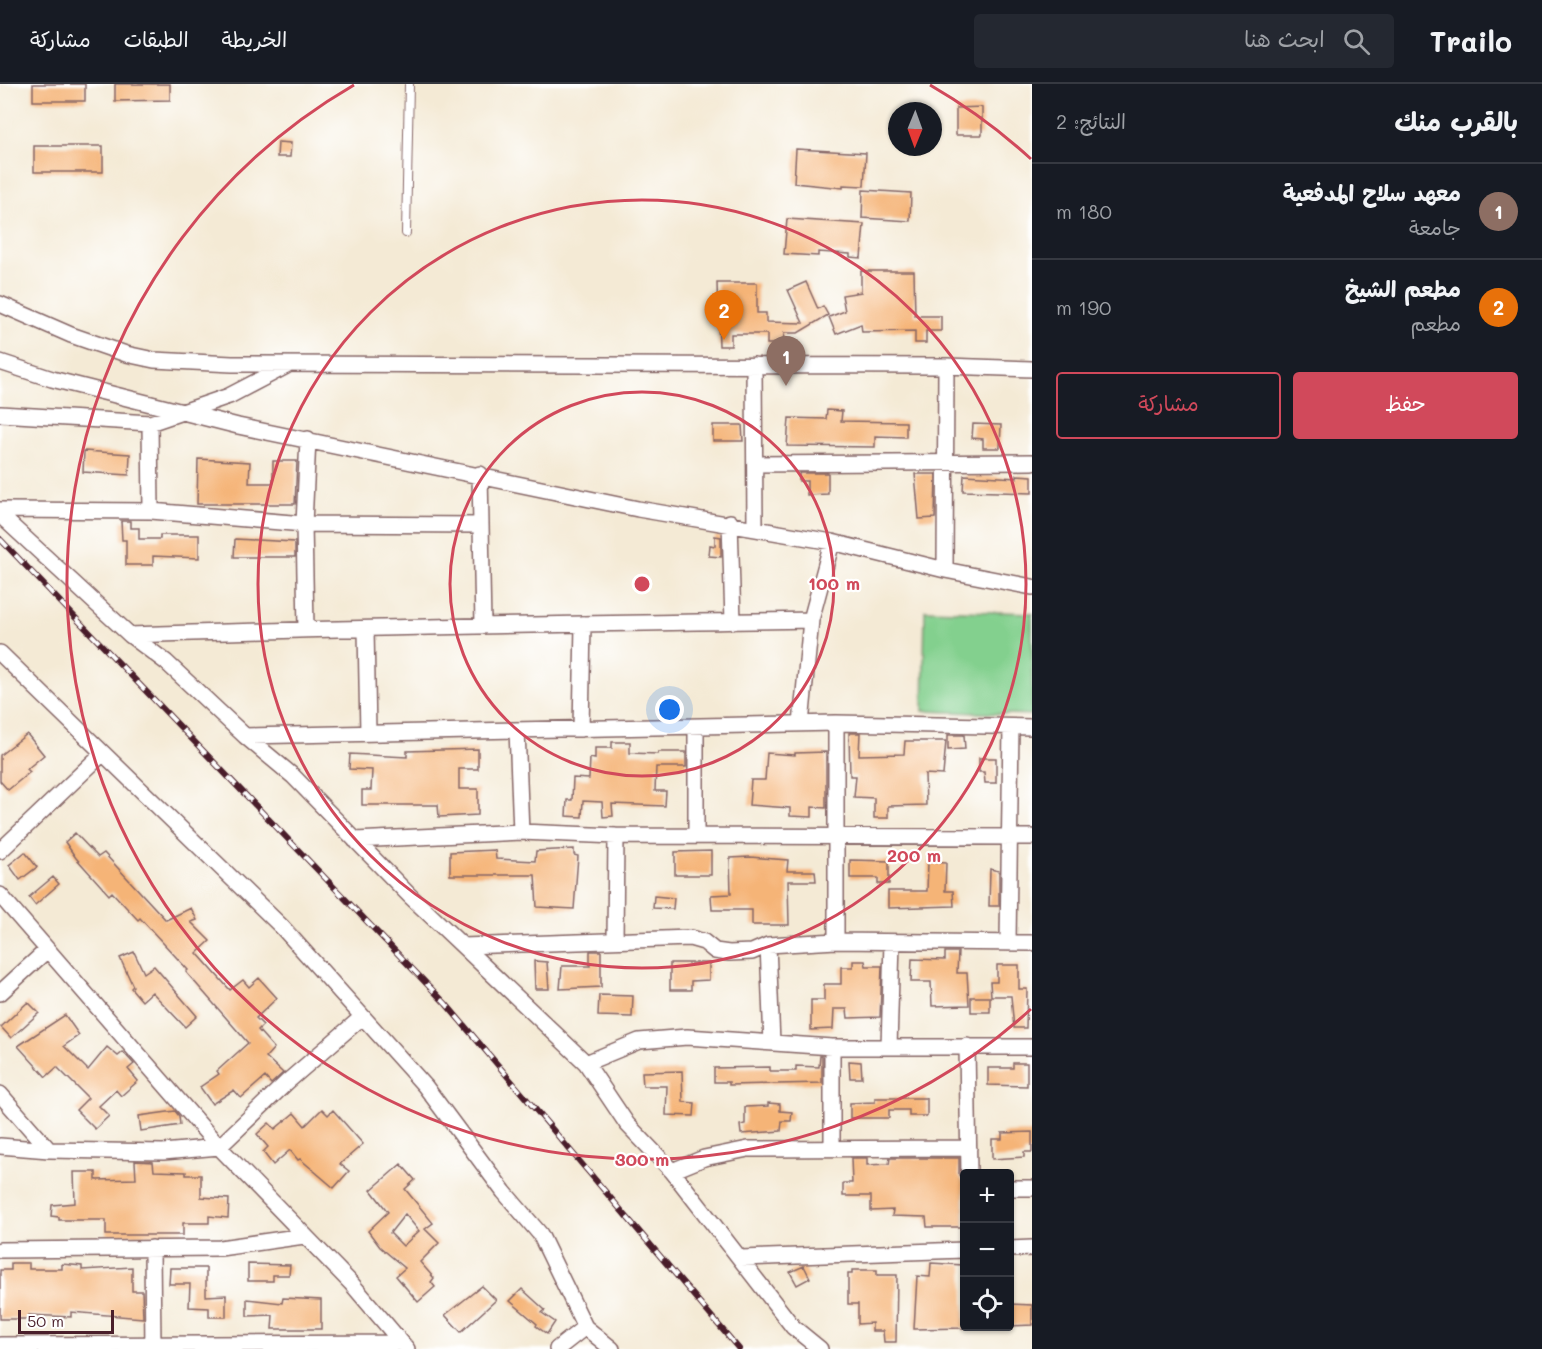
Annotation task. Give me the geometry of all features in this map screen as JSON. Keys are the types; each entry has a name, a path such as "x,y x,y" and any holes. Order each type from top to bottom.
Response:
{"street":[{"path":"0,304 71,335 154,360 291,364 946,366 1032,369"},
{"path":"0,362 52,379 179,411 638,509 730,522 832,542 945,570 1032,588"},
{"path":"0,414 150,423 179,411 229,396 291,364"},
{"path":"754,365 755,528"},
{"path":"945,570 946,366"},
{"path":"150,423 151,512"},
{"path":"306,629 304,524 308,439"},
{"path":"755,464 1032,462"},
{"path":"480,474 483,625"},
{"path":"0,510 151,512 304,524 480,525"},
{"path":"0,515 130,635 166,662 245,736 292,776 409,896 586,1063 627,1124 672,1171 793,1327 820,1349"},
{"path":"730,522 733,622"},
{"path":"801,724 811,620 832,542"},
{"path":"130,635 483,625 811,620"},
{"path":"581,729 583,624"},
{"path":"366,630 368,733"},
{"path":"1,656 102,754 200,844 282,927 361,1018 425,1086 504,1192 540,1234 585,1326 612,1349"},
{"path":"245,736 696,728 836,723 1032,727"},
{"path":"836,723 834,836 836,941"},
{"path":"1008,942 1011,727"},
{"path":"696,728 696,836"},
{"path":"517,730 521,832"},
{"path":"0,851 102,754"},
{"path":"355,840 521,832 616,836 1032,837"},
{"path":"615,941 616,836"},
{"path":"0,895 219,1147 351,1283 405,1346"},
{"path":"464,946 690,938 704,942 715,951 729,953 752,952 768,945 836,941 1032,943"},
{"path":"889,1047 892,942"},
{"path":"768,945 772,1043"},
{"path":"0,993 47,950"},
{"path":"0,1146 49,1150 163,1152 219,1147 287,1082 361,1018"},
{"path":"586,1063 639,1041 687,1037 832,1047 1032,1047"},
{"path":"967,1046 969,1169"},
{"path":"832,1047 832,1147"},
{"path":"0,1094 49,1150"},
{"path":"672,1171 704,1158 747,1149 969,1148"},
{"path":"1014,1188 1032,1188"},
{"path":"0,1250 231,1247 304,1236"},
{"path":"152,1248 153,1346"},
{"path":"1014,1249 1032,1248"},
{"path":"741,1258 960,1250"},
{"path":"557,1349 585,1326"},
{"path":"0,1345 405,1346"}],"lane":[{"path":"406,232 409,84"}],"green space":[{"path":"925,610 1032,613 1032,715 923,711"}],"building":[{"path":"33,84 85,84 85,101 33,101"},
{"path":"115,84 170,84 170,100 115,101"},
{"path":"982,107 982,135 956,135 956,108"},
{"path":"278,142 291,143 290,157 277,157"},
{"path":"34,146 103,146 103,172 34,172"},
{"path":"796,149 866,153 864,186 843,185 843,188 794,183"},
{"path":"863,190 911,193 910,221 862,218"},
{"path":"787,219 864,224 861,258 850,257 850,254 818,252 818,256 784,254"},
{"path":"861,271 914,271 915,316 941,316 941,331 926,331 926,343 915,343 915,331 862,332 861,324 836,334 829,317 845,311 842,295 861,292"},
{"path":"806,282 818,309 823,306 828,315 798,333 784,333 783,344 767,344 767,334 731,334 731,346 719,346 717,283 757,283 757,313 766,313 766,322 803,323 788,290"},
{"path":"827,410 842,411 841,421 906,422 906,437 875,436 875,447 787,446 789,418 826,419"},
{"path":"973,424 1001,425 1000,448 983,448 983,439 972,438"},
{"path":"713,425 742,425 743,441 713,441"},
{"path":"84,451 130,454 129,475 83,472"},
{"path":"198,459 250,462 249,483 273,483 273,461 297,461 295,504 197,504"},
{"path":"799,473 828,473 828,494 807,495 807,481 799,481"},
{"path":"915,474 936,474 935,518 919,519"},
{"path":"964,475 1017,478 1017,475 1032,476 1032,493 963,491"},
{"path":"121,521 131,521 131,528 139,528 139,539 160,539 160,535 199,535 199,558 153,556 153,565 126,565 126,540 122,540"},
{"path":"715,536 721,537 721,557 709,556 710,545 715,546"},
{"path":"235,539 295,542 295,557 234,557"},
{"path":"849,733 860,733 859,755 904,754 905,741 946,741 943,775 925,774 926,805 888,806 888,818 874,818 874,798 854,797 856,776 850,776"},
{"path":"27,734 44,755 27,769 30,772 8,790 0,781 0,755"},
{"path":"948,735 964,735 965,749 948,750"},
{"path":"612,742 630,742 630,753 686,752 686,767 656,767 655,791 666,791 665,806 612,804 613,816 603,817 602,802 583,801 582,817 566,816 567,800 572,800 573,778 589,779 590,758 595,759 595,748 612,748"},
{"path":"478,749 478,769 459,769 459,789 478,789 478,815 439,817 438,805 362,805 362,790 371,790 372,770 349,769 350,754 407,757 407,751"},
{"path":"826,752 826,808 812,807 812,817 790,816 790,808 749,805 751,780 765,780 767,753 795,755 795,753"},
{"path":"979,758 996,758 996,783 985,783 984,772 979,772"},
{"path":"75,833 98,857 104,853 166,920 191,908 197,920 191,922 210,941 197,953 230,990 243,980 249,987 259,978 277,998 256,1018 263,1025 258,1030 274,1048 266,1057 283,1073 271,1084 265,1077 241,1098 234,1090 212,1104 200,1087 219,1074 217,1071 248,1043 186,972 188,970 140,918 138,920 112,892 109,895 76,858 65,842"},
{"path":"574,849 574,855 578,856 574,909 537,907 535,875 450,875 450,852 495,850 496,859 535,861 536,851"},
{"path":"711,851 711,875 675,875 675,852"},
{"path":"25,852 37,867 20,880 9,865"},
{"path":"730,858 788,860 787,871 815,871 816,881 788,881 789,925 752,925 752,910 712,910 711,895 731,894"},
{"path":"850,860 889,861 889,884 878,884 878,878 850,878"},
{"path":"928,862 946,863 945,891 953,891 954,906 888,908 888,891 927,891"},
{"path":"990,869 999,871 999,906 989,906"},
{"path":"53,877 59,884 35,905 29,897"},
{"path":"654,896 674,898 673,909 653,908"},
{"path":"590,951 601,951 601,987 560,989 562,966 590,966"},
{"path":"134,952 144,973 154,966 197,1016 185,1027 152,992 142,1001 131,988 133,986 120,958"},
{"path":"945,952 958,952 957,973 967,973 969,1005 932,1006 931,982 911,982 912,959 945,960"},
{"path":"534,961 547,962 549,989 535,989"},
{"path":"853,961 865,961 866,966 882,966 880,1017 848,1018 847,1009 834,1009 833,1029 811,1030 811,1000 824,1000 824,984 841,984 841,967 853,967"},
{"path":"670,963 709,963 709,980 691,981 691,990 670,990"},
{"path":"997,965 1019,965 1019,989 1027,989 1026,1028 1014,1028 1011,996 991,996 990,982 997,982"},
{"path":"599,995 633,996 632,1017 598,1016"},
{"path":"971,997 990,997 990,1012 971,1012"},
{"path":"28,1002 39,1013 11,1038 1,1027"},
{"path":"65,1015 79,1035 64,1046 88,1070 107,1047 118,1056 123,1052 134,1064 128,1069 138,1081 121,1096 116,1090 99,1106 109,1116 95,1129 76,1110 88,1098 57,1067 46,1077 18,1046"},
{"path":"820,1056 822,1056 822,1083 729,1085 729,1082 714,1082 714,1068 770,1067 770,1071 796,1071 796,1066 819,1067"},
{"path":"849,1061 861,1062 862,1078 850,1078"},
{"path":"1013,1063 1027,1063 1027,1086 988,1085 988,1068 1013,1068"},
{"path":"682,1071 683,1102 695,1103 694,1116 666,1115 667,1086 643,1086 642,1072"},
{"path":"875,1098 927,1098 927,1116 909,1116 909,1110 889,1110 889,1118 850,1118 850,1103 875,1102"},
{"path":"768,1103 780,1104 780,1111 792,1112 791,1121 782,1121 781,1131 741,1134 740,1125 745,1124 745,1107 768,1106"},
{"path":"322,1109 328,1115 333,1110 363,1144 340,1164 349,1171 334,1188 300,1159 298,1160 290,1150 273,1165 263,1152 268,1147 257,1134 269,1123 275,1129 294,1113 305,1126"},
{"path":"175,1111 179,1116 180,1125 141,1131 139,1116"},
{"path":"1032,1132 1032,1152 1024,1152 1024,1157 992,1159 992,1139 1002,1139 1002,1133"},
{"path":"851,1158 867,1158 867,1165 889,1164 890,1158 959,1158 960,1227 927,1227 926,1217 892,1216 893,1210 871,1211 871,1196 843,1196 843,1183 852,1183"},
{"path":"135,1161 153,1162 154,1171 201,1175 201,1197 229,1199 228,1218 209,1216 209,1223 183,1223 183,1235 106,1235 106,1220 59,1220 59,1217 51,1216 52,1205 75,1203 74,1172 96,1172 96,1180 136,1179"},
{"path":"401,1164 415,1180 405,1189 433,1223 425,1229 439,1243 420,1262 434,1278 431,1282 435,1287 418,1302 396,1276 405,1268 380,1247 368,1231 388,1212 371,1190","holes":["405,1214 419,1231 403,1246 390,1233"]},
{"path":"11,1263 29,1263 29,1269 62,1269 62,1264 82,1266 82,1270 132,1267 132,1291 142,1291 143,1318 71,1312 71,1317 29,1315 29,1319 0,1319 0,1270 11,1270"},
{"path":"931,1263 960,1265 960,1328 914,1329 917,1276 930,1277"},
{"path":"248,1264 290,1265 289,1275 273,1275 273,1281 248,1281"},
{"path":"804,1266 810,1278 797,1285 790,1272"},
{"path":"170,1268 206,1268 206,1296 226,1295 226,1317 209,1317 209,1308 189,1307 190,1284 169,1284"},
{"path":"852,1270 877,1270 877,1275 897,1275 896,1342 884,1342 883,1331 872,1331 872,1323 858,1324 858,1304 848,1304 848,1274 852,1274"},
{"path":"482,1286 496,1300 461,1332 445,1315"},
{"path":"522,1289 545,1310 542,1313 555,1322 547,1334 510,1301"},
{"path":"283,1298 321,1300 321,1329 272,1329 273,1315 247,1316 247,1299 282,1303"},
{"path":"1014,1304 1032,1305 1032,1325 1014,1326"}],"railway":[{"path":"0,539 446,1004 739,1349"}],"place":[{"name":"مطعم الشيخ","path":"724,340"},
{"name":"معهد سلاح المدفعية","path":"786,386"}]}
